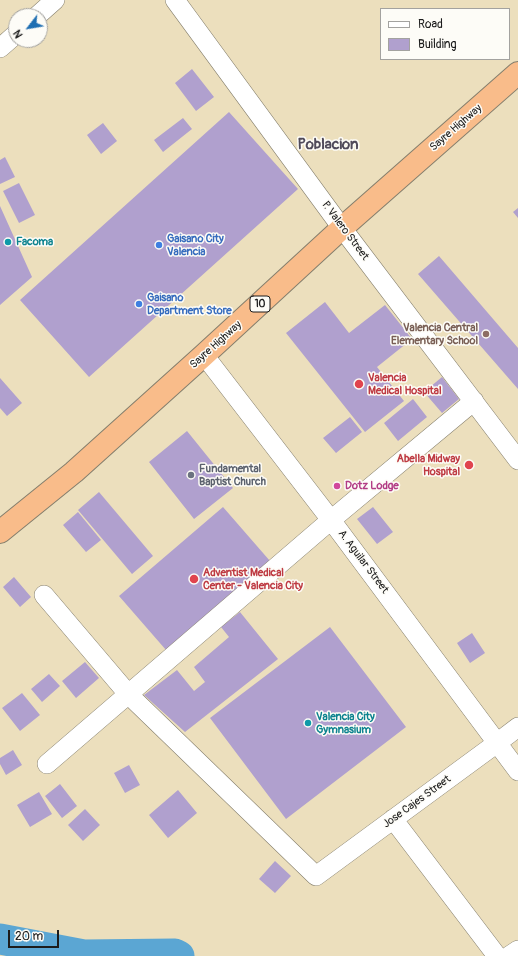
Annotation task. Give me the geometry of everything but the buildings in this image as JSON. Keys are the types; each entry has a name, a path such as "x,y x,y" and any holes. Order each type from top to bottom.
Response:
{"highway":[{"name":"Sayre Highway","path":"0,532 74,472 342,228 518,73"}],"street":[{"path":"46,8 56,0"},
{"name":"P. Valero Street","path":"175,0 342,228 518,460"},
{"path":"0,48 8,41"},
{"name":"A. Aguilar Street","path":"204,355 331,520 518,771"},
{"path":"47,764 331,520 474,401"},
{"path":"44,595 129,695"},
{"name":"Jose Cajes Street","path":"129,695 316,876 518,727"},
{"path":"393,819 497,956"},
{"path":"509,956 518,950"}],"waterway":[{"path":"0,939 84,955 175,954 179,956"}],"place":[{"name":"Facoma","path":"8,242"},
{"name":"Gaisano City Valencia","path":"159,245"},
{"name":"Gaisano Department Store","path":"139,304"},
{"name":"Valencia Central Elementary School","path":"486,334"},
{"name":"Valencia Medical Hospital","path":"359,384"},
{"name":"Abella Midway Hospital","path":"469,465"},
{"name":"Fundamental Baptist Church","path":"191,475"},
{"name":"Dotz Lodge","path":"337,486"},
{"name":"Adventist Medical Center - Valencia City","path":"194,579"},
{"name":"Valencia City Gymnasium","path":"308,723"}],"district":[{"name":"Poblacion","path":"328,145"}]}
